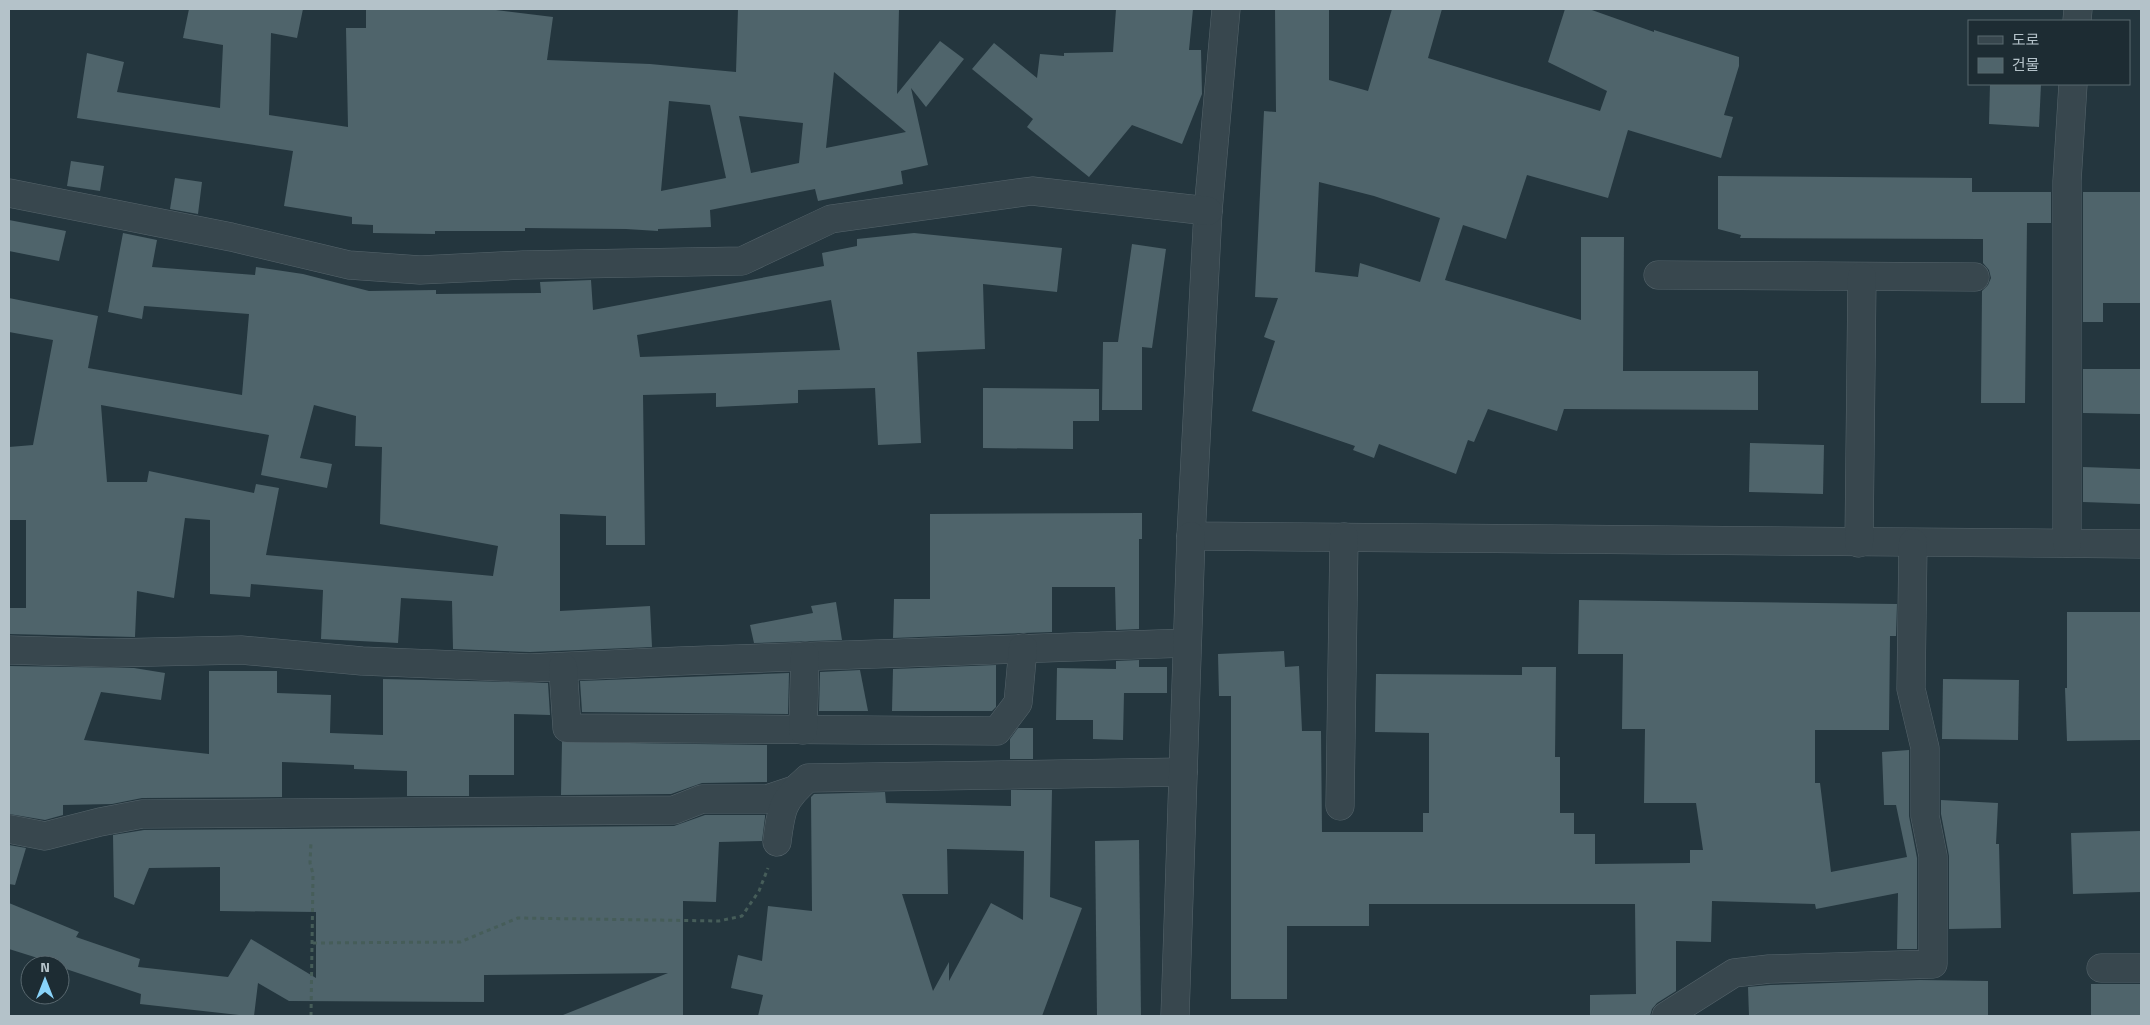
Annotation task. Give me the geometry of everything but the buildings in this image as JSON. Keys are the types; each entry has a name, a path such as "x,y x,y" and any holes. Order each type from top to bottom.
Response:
{"street":[{"path":"1175,1016 1191,536 1208,210 1226,9"},
{"path":"2067,543 2067,181 2073,85"},
{"path":"9,193 231,237 349,265 420,270 523,265 742,261 831,219 1032,191 1208,210"},
{"path":"1658,275 1975,278"},
{"path":"1859,543 1862,277"},
{"path":"1191,536 2141,544"},
{"path":"1340,806 1344,537"},
{"path":"1666,1016 1734,973 1769,969 1933,964 1933,856 1925,816 1924,748 1911,689 1913,543"},
{"path":"9,650 110,653 241,650 382,662 530,668 805,656 1188,643"},
{"path":"563,666 567,728 997,731 1018,703 1022,648"},
{"path":"803,730 805,656"},
{"path":"777,842 782,809 794,790 808,778 1183,772"},
{"path":"9,829 45,836 142,814 674,810 702,799 767,799 794,790"},
{"path":"2101,968 2141,968"}],"path":[{"path":"311,1016 314,874 310,863 313,814"},
{"path":"313,943 460,942 518,918 719,921 742,916 759,890 777,842"}]}
